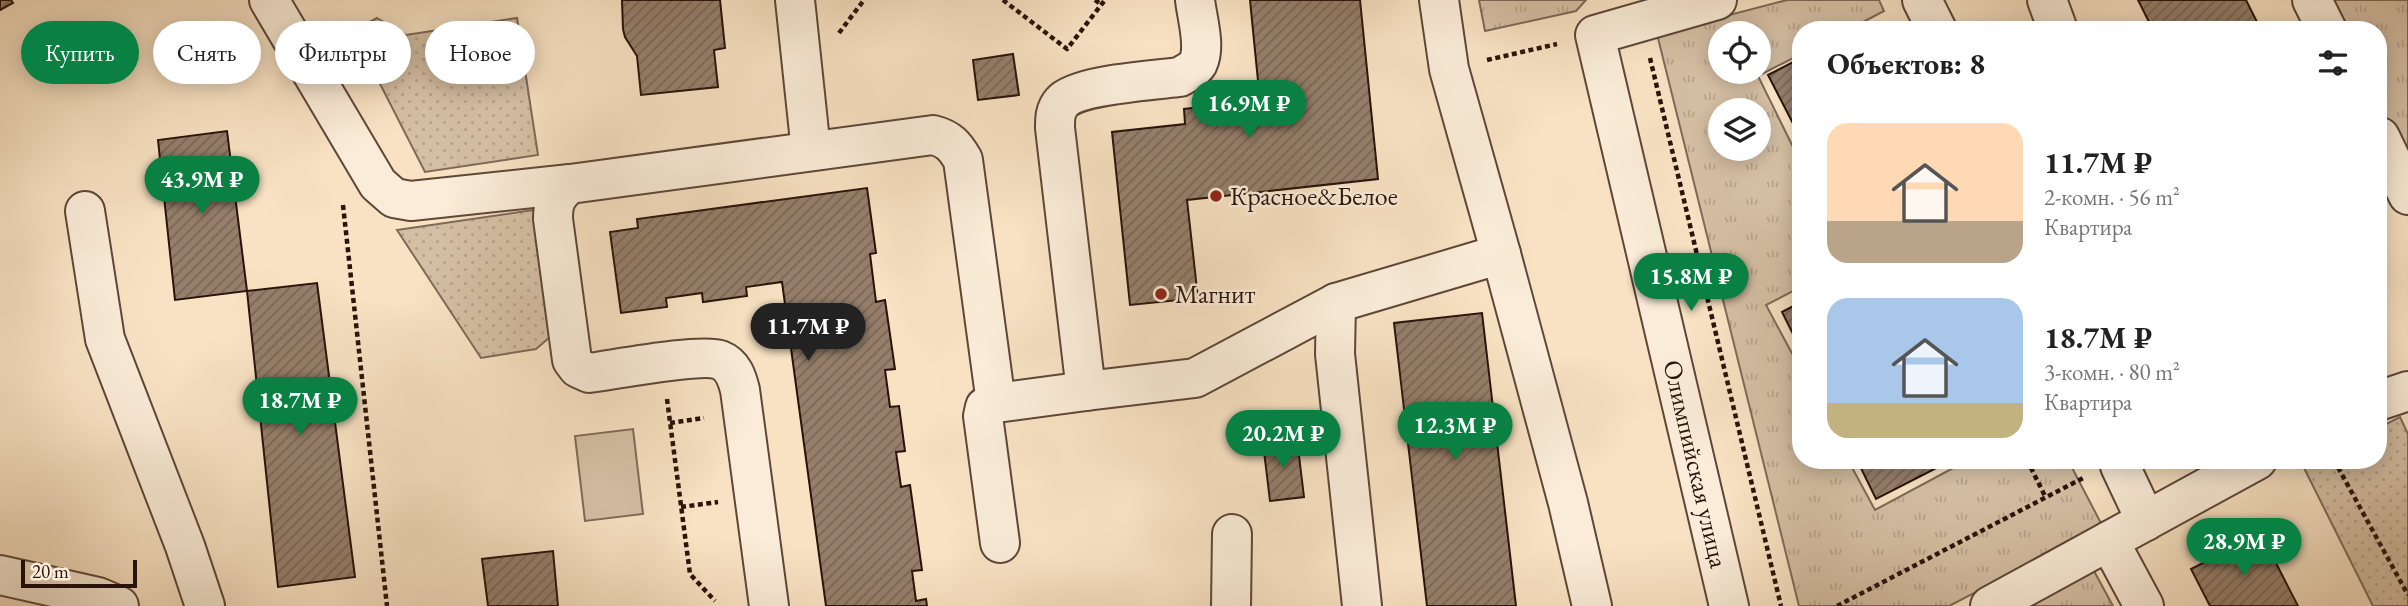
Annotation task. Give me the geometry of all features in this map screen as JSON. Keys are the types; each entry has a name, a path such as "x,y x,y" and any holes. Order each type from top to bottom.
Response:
{"street":[{"path":"795,0 811,151"},
{"path":"1086,391 1055,128 1056,111 1063,100 1081,90 1180,77 1192,70 1198,62 1201,47 1195,0"},
{"path":"1439,0 1449,69 1568,503 1592,606"},
{"path":"1595,35 1717,0"},
{"path":"1922,0 1932,21"},
{"path":"2048,0 2055,21"},
{"path":"2312,0 2322,21"},
{"path":"273,2 378,184 394,198 411,201 569,184 933,135 943,138 954,145 963,160 996,403"},
{"name":"Олимпийская улица","path":"1595,35 1729,606"},
{"path":"2387,152 2408,195"},
{"path":"569,184 559,192 553,203 553,219 572,360 578,368 589,373 699,358 720,360 734,371 740,390 769,606"},
{"path":"85,211 105,339 185,546 205,606"},
{"path":"1000,543 983,416 985,407 996,403 1195,378 1336,303 1501,254"},
{"path":"1336,303 1335,354 1362,606"},
{"path":"2387,398 2408,391"},
{"path":"2120,469 2146,521"},
{"path":"1992,605 2241,469"},
{"path":"1231,606 1232,534"},
{"path":"2109,541 2144,606"},
{"path":"0,575 98,597 119,606"}],"path":[{"path":"1003,0 1068,49 1103,2 1095,0"},
{"path":"1641,23 1781,606"},
{"path":"1449,69 1595,35"},
{"path":"343,203 387,606"},
{"path":"662,363 690,574 715,601"},
{"path":"2032,469 2046,498"},
{"path":"1837,606 2103,469"},
{"path":"2338,469 2408,595"}],"green space":[{"path":"1479,0 1586,0 1576,11 1485,31"},
{"path":"1787,0 1879,0 1884,11 1865,21 1792,21 1792,59 1771,69 1771,21 1708,21 1708,84 1762,84 1769,98 1708,98 1708,161 1771,161 1771,102 1792,145 1792,292 1766,305 1792,353 1792,469 1853,469 1875,510 1951,469 2073,469 2103,527 1949,606 1799,606 1657,34"},
{"path":"2327,0 2408,0 2408,164 2387,122 2387,21 2338,21"},
{"path":"425,32 425,84 527,84 538,155 425,172 380,84 411,84 411,34"},
{"path":"534,210 551,336 536,349 481,358 397,230"},
{"path":"2400,417 2408,434 2408,606 2373,606 2304,469 2387,469 2387,424"},
{"path":"633,429 643,514 585,521 575,436"},
{"path":"2094,571 2113,606 2029,606"}],"building":[{"path":"0,0 11,0 13,3 0,10"},
{"path":"622,0 720,0 725,48 714,50 718,87 641,95 637,56 623,29"},
{"path":"1250,0 1360,0 1378,179 1187,200 1198,298 1130,305 1112,132 1185,124 1184,109 1260,101"},
{"path":"2138,0 2246,0 2256,21 2148,21"},
{"path":"1013,54 1019,95 978,100 973,60"},
{"path":"1792,63 1792,122 1771,81 1771,73"},
{"path":"227,131 247,291 175,300 158,140"},
{"path":"867,188 876,253 870,254 876,302 885,300 895,369 885,370 890,407 899,406 905,451 896,452 901,487 910,485 922,570 912,571 916,601 926,599 927,606 826,606 782,282 746,287 747,296 703,302 702,293 666,298 667,307 621,313 610,232 638,228 637,219"},
{"path":"317,283 355,577 278,587 247,291"},
{"path":"1792,307 1792,332 1782,312"},
{"path":"1482,313 1516,606 1427,606 1394,323"},
{"path":"1297,439 1304,497 1270,501 1263,443"},
{"path":"1861,469 1934,469 1876,499"},
{"path":"2261,534 2298,606 2210,606 2191,569"},
{"path":"553,551 558,606 488,606 482,559"}],"place":[{"name":"Красное&Белое","path":"1216,196"},
{"name":"Магнит","path":"1161,294"}]}
